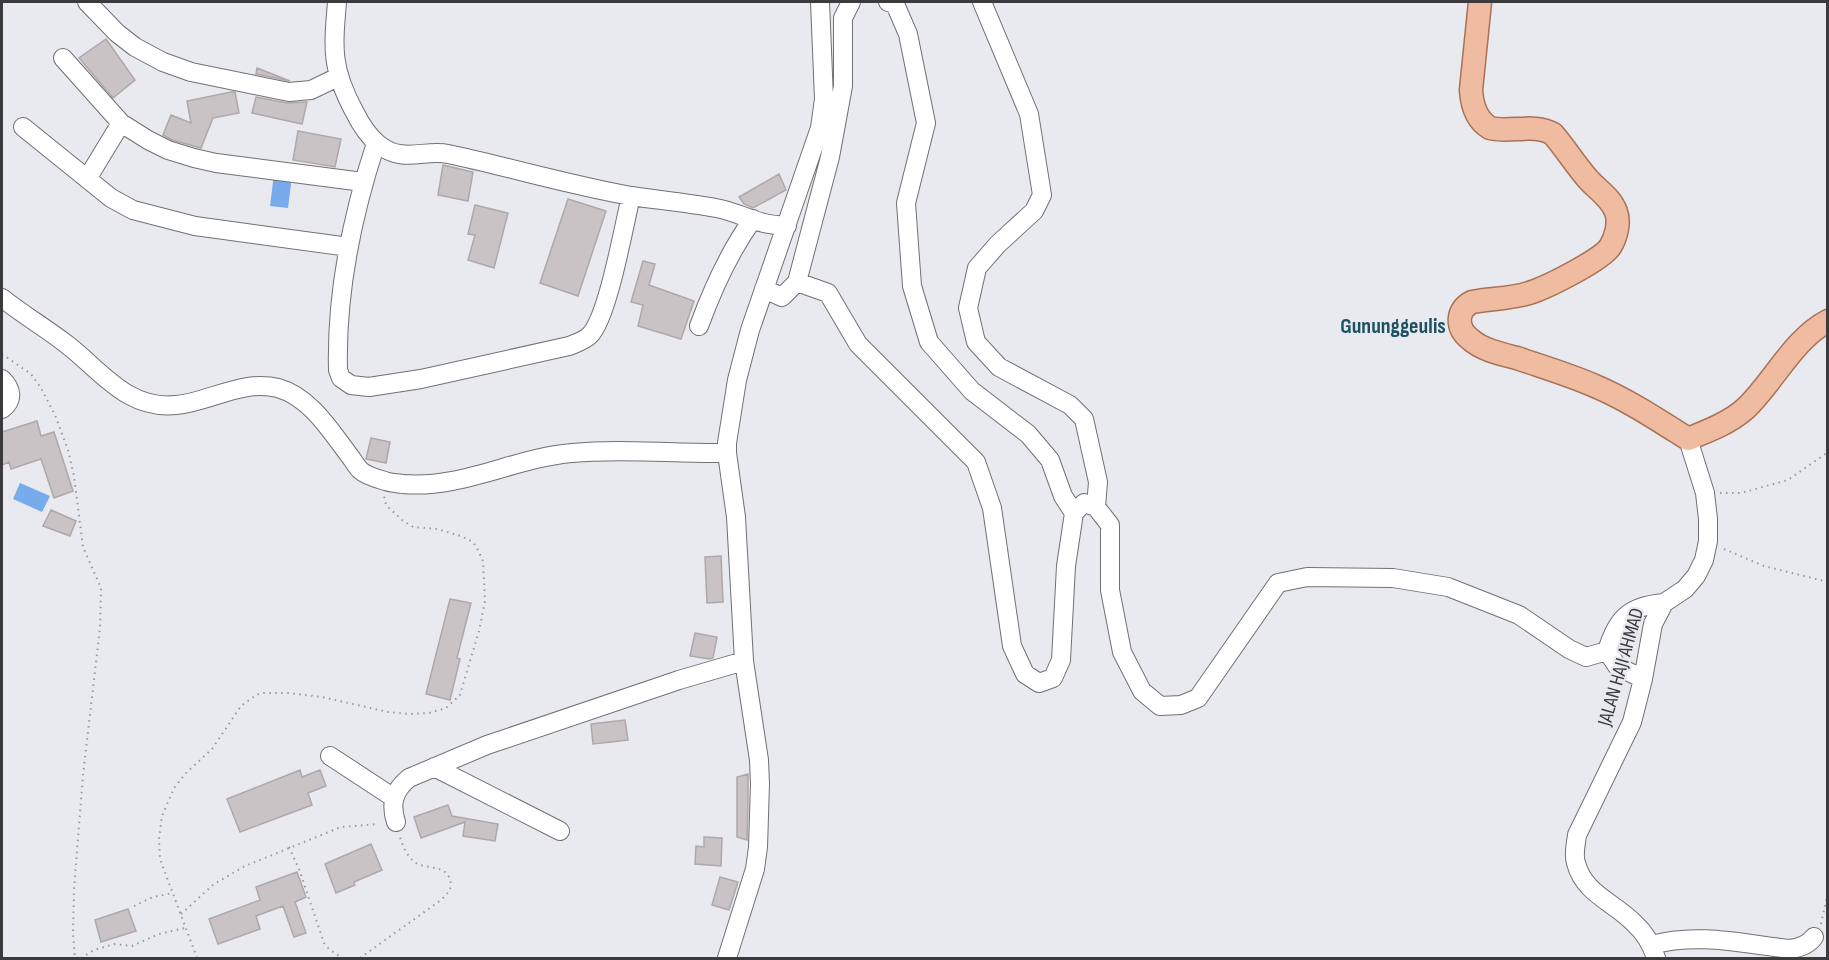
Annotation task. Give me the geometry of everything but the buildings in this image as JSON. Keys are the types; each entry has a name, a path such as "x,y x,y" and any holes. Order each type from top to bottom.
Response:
{"main road":[{"path":"1480,2 1472,90 1472,104 1478,115 1490,128 1537,130 1552,134 1589,181 1607,197 1616,210 1617,224 1610,247 1593,261 1535,291 1514,297 1469,303 1461,312 1460,317 1461,327 1469,339 1476,344 1596,386 1630,403 1688,439 1717,427 1747,407 1798,346 1827,321"}],"street":[{"path":"87,2 117,33 135,47 163,62 190,72 289,92 311,90 338,77"},
{"path":"337,2 334,56 338,77 359,122 376,143 384,148 400,154 444,153 562,182 631,196 718,208 762,223 786,226"},
{"path":"728,958 755,869 760,809 759,760 744,661 736,517 727,453 737,380 750,330 820,128 824,81 820,2"},
{"path":"764,289 782,297 797,282 830,157 843,86 843,18 851,2"},
{"path":"888,2 895,4 908,34 926,123 906,203 912,286 929,342 972,391 1028,434 1050,460 1064,496 1074,513"},
{"path":"982,2 1029,114 1042,195 1034,211 998,244 977,268 968,308 976,342 999,367 1070,405 1084,419 1098,482 1096,507"},
{"path":"63,58 122,123 168,150 194,158 363,182"},
{"path":"87,179 122,123"},
{"path":"23,127 111,198 133,210 195,226 349,247"},
{"path":"376,143 363,182 349,247 342,305 339,370 341,378 351,385 369,387 421,379 569,346 582,341 591,334 605,304 631,196"},
{"path":"699,326 722,270 741,235 753,219"},
{"path":"797,282 828,293 858,344 976,462 992,508 1012,646 1025,674 1039,683 1053,678 1060,660 1066,566 1074,513 1084,502 1096,507 1110,525 1110,590 1122,652 1142,691 1160,706 1181,705 1198,698 1278,583 1307,577 1393,578 1448,587 1520,615 1569,649 1586,657 1607,651"},
{"path":"2,298 66,344 118,389 142,402 164,406 178,405 252,386 276,388 289,392 313,410 361,471 387,482 447,483 570,453 727,453"},
{"path":"2,379 11,394 10,400 2,409"},
{"name":"JALAN HAJI AHMAD","path":"1654,952 1634,922 1586,884 1576,863 1575,854 1577,835 1632,722 1643,680 1653,624 1664,603 1684,589 1696,576 1704,560 1708,541 1705,493 1688,439"},
{"path":"1607,651 1613,632 1624,617 1647,604 1664,603"},
{"path":"1607,651 1617,666 1643,680"},
{"path":"396,822 394,798 401,785 409,778 487,745 656,687 744,661"},
{"path":"330,756 394,798"},
{"path":"434,767 560,831"},
{"path":"1654,952 1668,940 1709,939 1790,949 1810,942 1814,937"}],"path":[{"path":"2,354 31,374 58,424 68,450 74,476 83,547 101,588 100,628 83,775 74,889 75,958"},
{"path":"1705,493 1741,493 1788,480 1827,452"},
{"path":"197,958 159,851 162,816 170,795 186,773 212,749 235,713 248,700 263,693 299,694 388,712 410,714 429,713 446,708 460,695 479,631 485,601 483,561 473,542 437,529 413,527 402,520 386,505 383,495 387,482"},
{"path":"1708,541 1743,559 1827,582"},
{"path":"181,914 203,893 231,873 289,847 341,827 396,822 402,843 412,859 419,864 443,870 449,876 451,887 441,900 360,958"},
{"path":"289,847 299,869 324,943 328,949 342,958"},
{"path":"1814,937 1823,919 1827,892"},
{"path":"134,906 153,897 173,893"},
{"path":"81,958 94,950 114,944 132,946 159,934 185,928"}],"water":[{"path":"274,174 292,176 288,208 270,206"},
{"path":"20,483 50,496 42,512 13,499"}],"district":[{"name":"Gununggeulis","path":"1393,326"}]}
